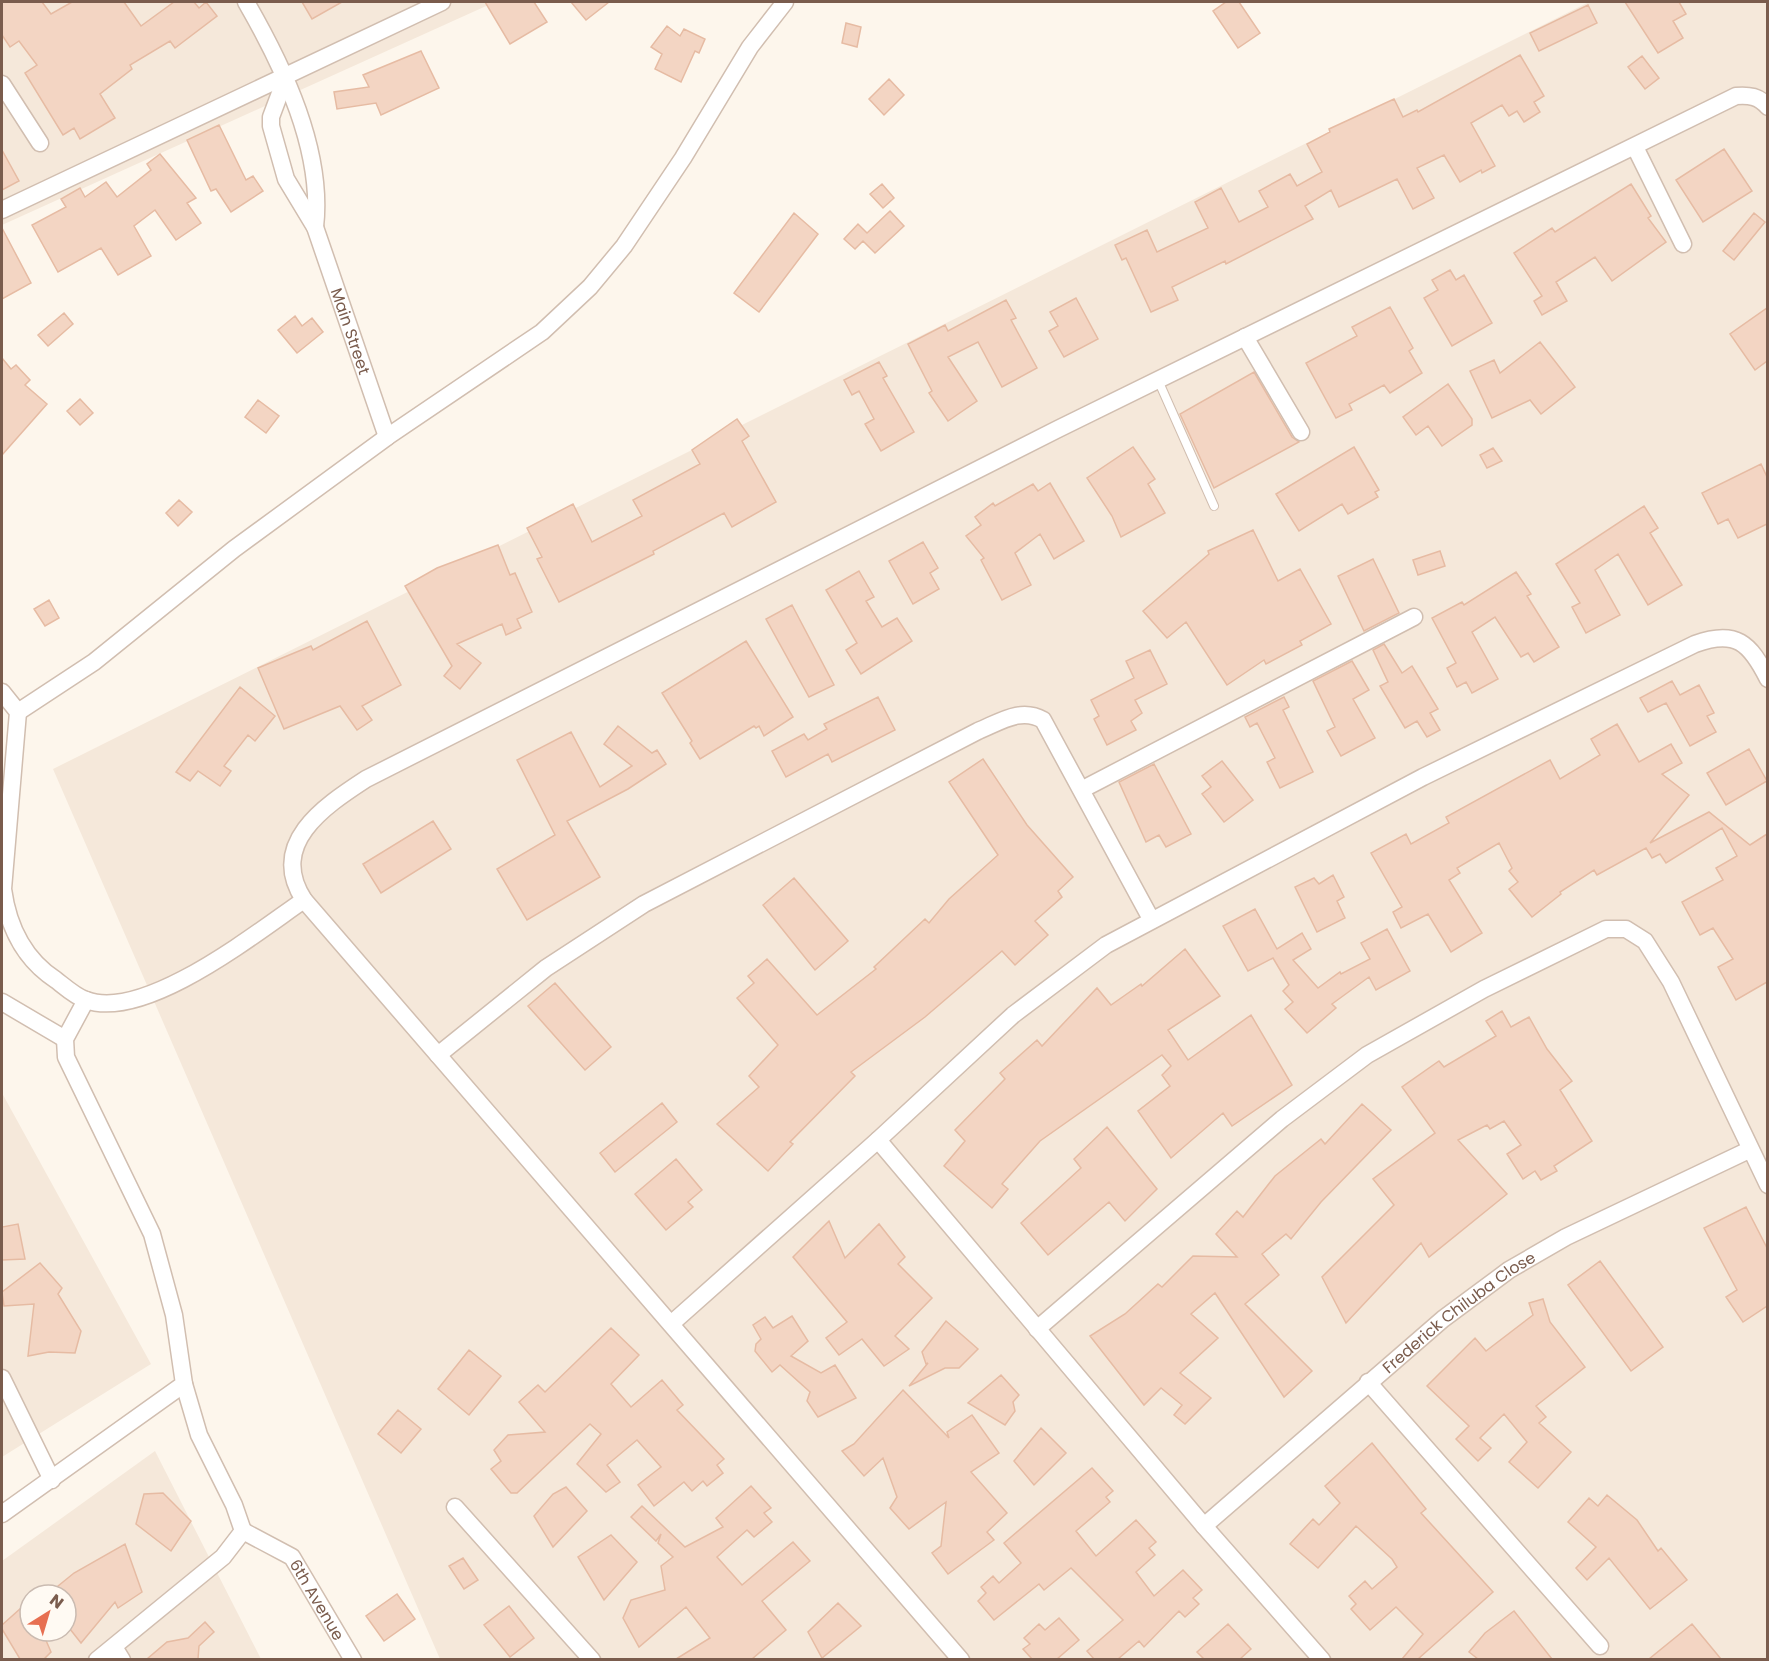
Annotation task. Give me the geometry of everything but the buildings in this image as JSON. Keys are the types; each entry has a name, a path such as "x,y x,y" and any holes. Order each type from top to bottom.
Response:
{"street":[{"name":"Main Street","path":"246,2 286,77 317,184 315,226"},
{"path":"2,210 442,2"},
{"path":"18,712 94,662 234,549 387,437 542,332 590,286 624,246 683,158 750,47 785,2"},
{"name":"Main Street","path":"286,77 271,126 286,179 315,226 387,437"},
{"path":"2,84 40,142"},
{"path":"961,1659 304,900 294,884 292,870 294,854 302,832 317,815 366,779 1158,380 1736,96 1750,95 1763,101 1767,107"},
{"path":"1635,147 1683,244"},
{"path":"1245,337 1301,432"},
{"path":"1083,789 1414,618"},
{"path":"671,1324 1021,1009 1106,945 1151,919 1423,777 1695,644 1727,636 1741,642 1754,653 1767,679"},
{"path":"2,692 18,712 3,889 6,911 28,955 49,976 86,1000 105,1003 132,1000 174,987 304,900"},
{"path":"438,1055 546,968 644,904 978,731 1019,713 1033,714 1043,720 1083,789 1151,919"},
{"path":"1037,1329 1282,1119 1367,1055 1484,989 1606,929 1626,929 1645,941 1671,982 1767,1185"},
{"path":"86,1000 65,1039 66,1057 152,1234 174,1315 184,1384 199,1435 234,1505 243,1531 223,1557 118,1653 97,1659"},
{"path":"2,1002 65,1039"},
{"path":"878,1140 1204,1526 1322,1659"},
{"name":"Frederick Chiluba Close","path":"1204,1526 1443,1319 1509,1270 1566,1237 1749,1150"},
{"path":"2,1378 52,1480"},
{"path":"1368,1382 1600,1646"},
{"path":"2,1514 184,1384"},
{"path":"455,1508 592,1659"},
{"name":"6th Avenue","path":"243,1531 292,1557 353,1659"}],"lane":[{"path":"1158,380 1214,506"}],"shaded area":[{"path":"2,2 495,2 2,225"},
{"path":"1589,2 1767,2 1767,1659 440,1659 53,769"},
{"path":"2,1093 151,1364 2,1457"},
{"path":"155,1451 261,1659 2,1659 2,1561"}]}
